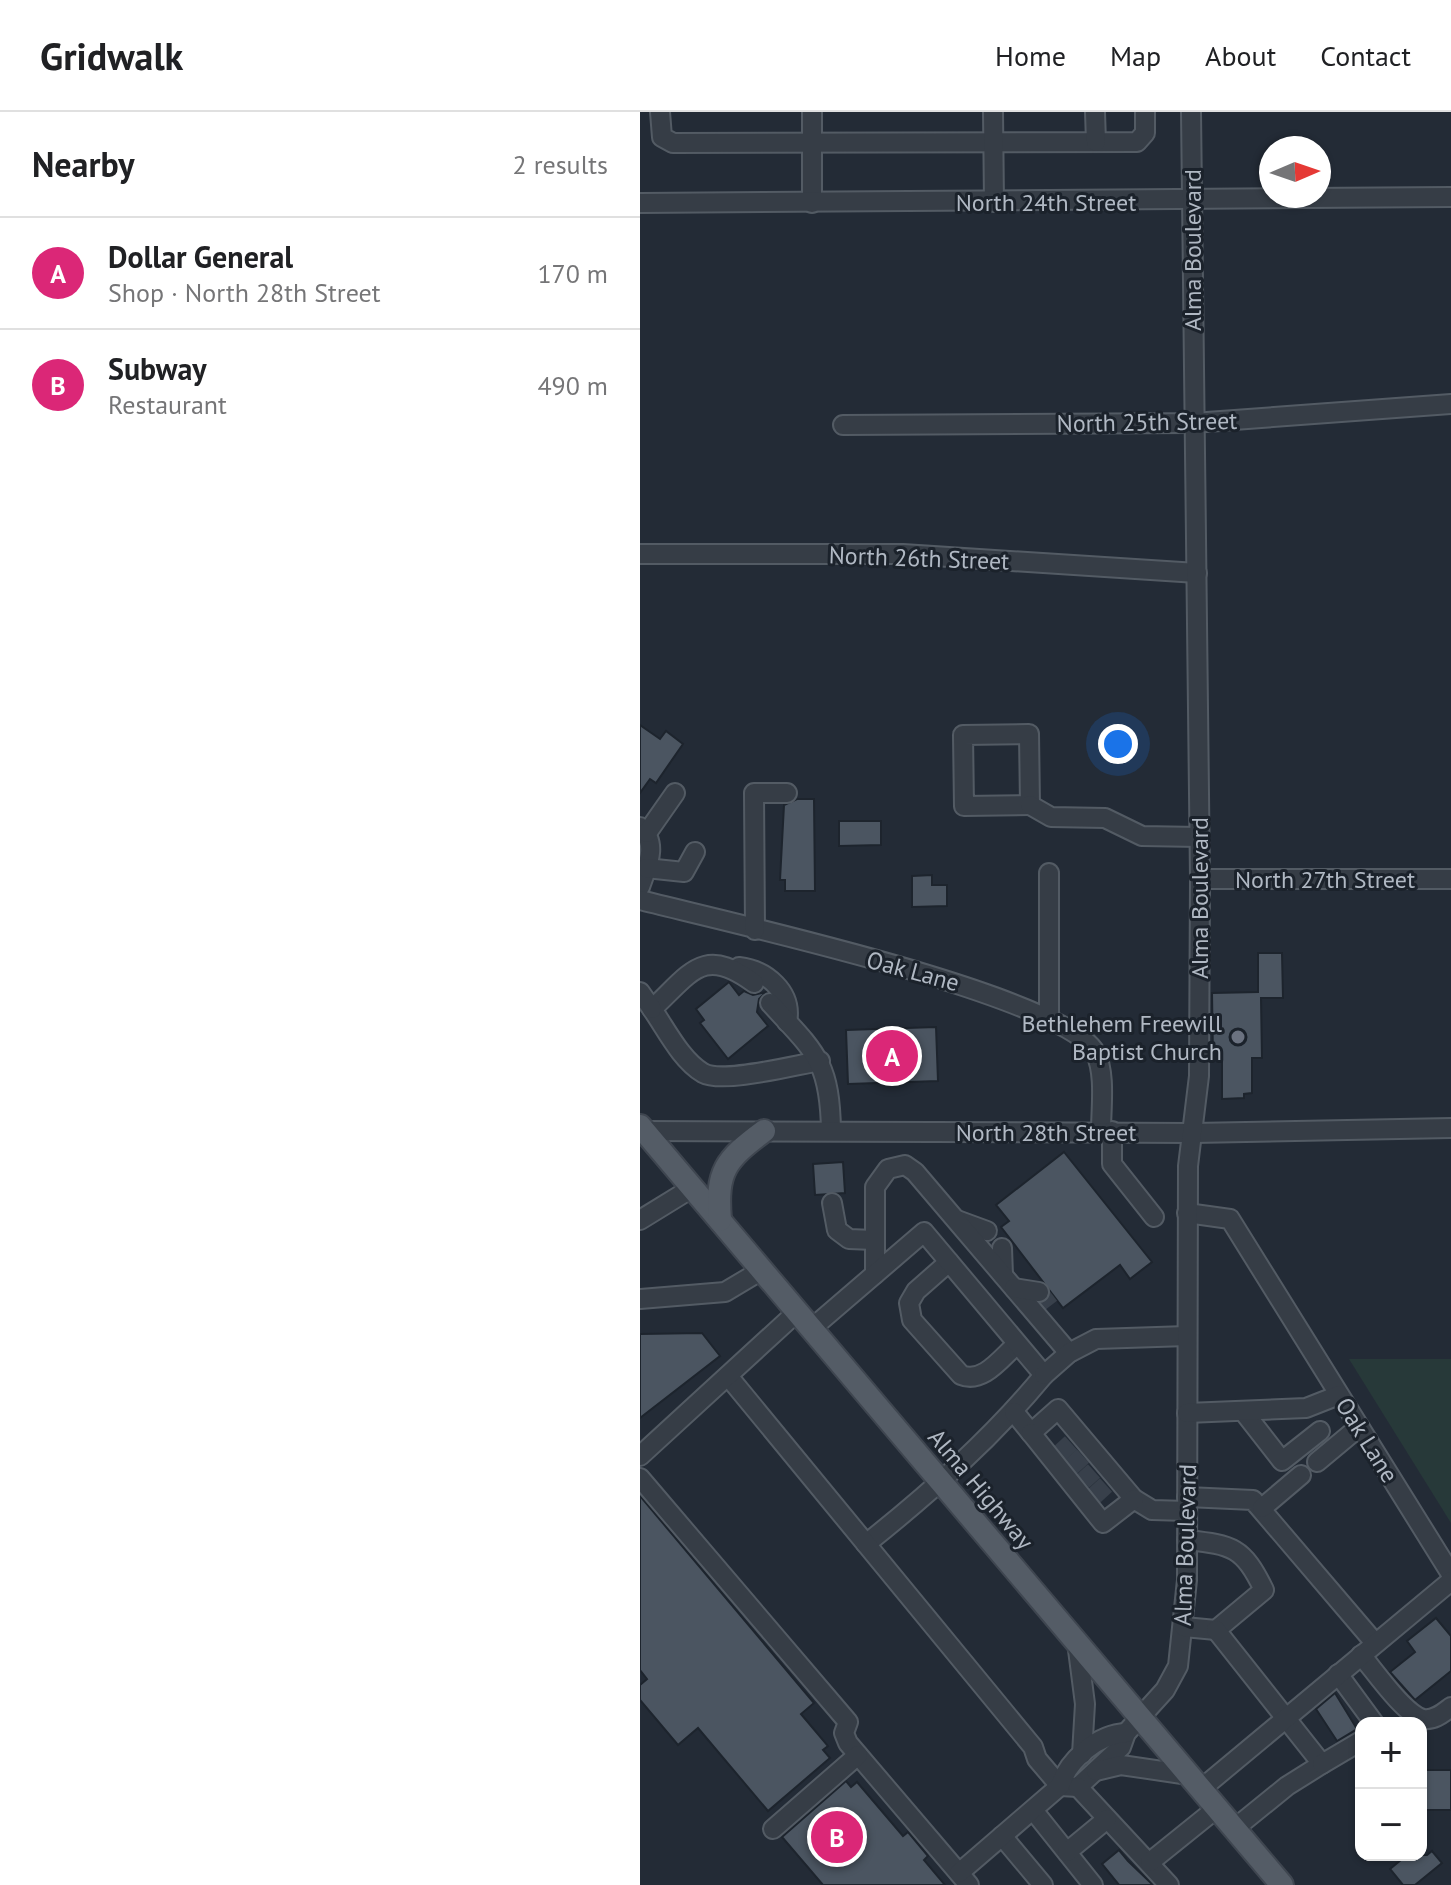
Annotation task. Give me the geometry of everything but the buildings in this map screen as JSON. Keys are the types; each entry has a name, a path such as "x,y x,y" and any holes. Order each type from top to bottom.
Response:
{"main road":[{"name":"Alma Highway","path":"641,1130 1077,1642 1133,1726 1195,1782 1276,1883"},
{"path":"720,1220 718,1194 722,1171 730,1159 764,1131"}],"street":[{"path":"660,112 662,137 673,143 1096,142 1143,139 1145,112"},
{"path":"812,112 812,203"},
{"path":"993,112 994,202"},
{"path":"1095,112 1096,142"},
{"name":"Alma Boulevard","path":"1069,1787 1093,1772 1121,1747 1133,1726 1165,1690 1178,1666 1184,1627 1187,1213 1199,1076 1200,879 1191,112"},
{"name":"North 24th Street","path":"640,203 1451,197"},
{"name":"North 25th Street","path":"843,425 1193,423 1451,404"},
{"name":"North 26th Street","path":"640,554 903,554 1197,573"},
{"path":"1030,805 1029,734 963,735 964,806 1030,805 1051,817 1105,818 1142,836 1199,837"},
{"path":"640,887 651,849 643,830 675,793"},
{"path":"755,930 754,793 787,793"},
{"path":"646,868 684,872 695,852"},
{"path":"1049,873 1049,1017"},
{"name":"North 27th Street","path":"1200,879 1451,879"},
{"name":"Oak Lane","path":"640,900 973,987 1049,1017 1082,1038 1095,1052 1112,1164 1154,1217"},
{"path":"652,1009 695,969 718,963 766,975 787,1001 787,1022"},
{"path":"732,966 754,983"},
{"path":"640,992 686,1057 706,1075 723,1076 820,1061"},
{"path":"770,1003 820,1061 830,1093 831,1131"},
{"name":"North 28th Street","path":"641,1130 1194,1133 1451,1128"},
{"path":"875,1274 875,1187 888,1169 905,1165 915,1172 957,1220 1069,1353"},
{"path":"640,1220 692,1188"},
{"path":"832,1203 837,1230 849,1239 874,1240"},
{"name":"Oak Lane","path":"1187,1213 1230,1219 1451,1574"},
{"path":"957,1220 987,1231"},
{"path":"640,1456 728,1376 804,1320 875,1274 924,1232 1044,1375"},
{"path":"1002,1248 1009,1282"},
{"path":"949,1262 916,1291 909,1303 912,1320 961,1375 970,1379 982,1375 1017,1344"},
{"path":"640,1299 725,1292 762,1270"},
{"path":"1009,1282 1039,1292"},
{"path":"1052,1309 1052,1333"},
{"path":"866,1544 942,1483 1014,1412 1044,1375 1069,1353 1096,1339 1187,1336"},
{"path":"728,1376 1033,1747 1037,1759 1107,1819 1169,1885"},
{"path":"1187,1413 1306,1408 1339,1395"},
{"path":"1306,1408 1332,1449"},
{"path":"1031,1433 1058,1409 1103,1523 1134,1499"},
{"path":"1243,1411 1282,1461 1320,1431"},
{"path":"1014,1412 1031,1433 1083,1469 1152,1510 1187,1504 1253,1500 1368,1649 1407,1709 1421,1719 1434,1718 1451,1707"},
{"path":"1317,1462 1359,1427"},
{"path":"1262,1508 1301,1475"},
{"path":"640,1478 848,1722 844,1733 858,1755 964,1879 1002,1836 1033,1810 1069,1787"},
{"path":"1184,1627 1216,1630 1264,1590 1252,1566 1237,1549 1187,1540"},
{"path":"1093,1772 1121,1765 1195,1782 1286,1716 1451,1581"},
{"path":"1216,1630 1322,1764"},
{"path":"1077,1642 1085,1704 1082,1754"},
{"path":"1338,1674 1370,1717"},
{"path":"1069,1787 1064,1772 1082,1754 1109,1734 1133,1726"},
{"path":"1234,1829 1287,1786 1355,1745"},
{"path":"773,1829 858,1755"},
{"path":"1150,1862 1217,1808"},
{"path":"1033,1810 1093,1885"},
{"path":"1067,1852 1107,1819"},
{"path":"1002,1836 1043,1885"},
{"path":"1126,1838 1157,1885"}],"shaded area":[{"path":"1349,1359 1451,1359 1451,1523"}],"tunnel":[{"path":"1039,1292 1052,1309"},
{"path":"1059,1454 1071,1443"},
{"path":"1071,1467 1083,1456"},
{"path":"1083,1481 1094,1471"},
{"path":"1094,1496 1106,1485"}],"place":[{"name":"Bethlehem Freewill Baptist Church","path":"1238,1037"},
{"name":"Dollar General","path":"892,1056"},
{"name":"Subway","path":"837,1837"}]}
